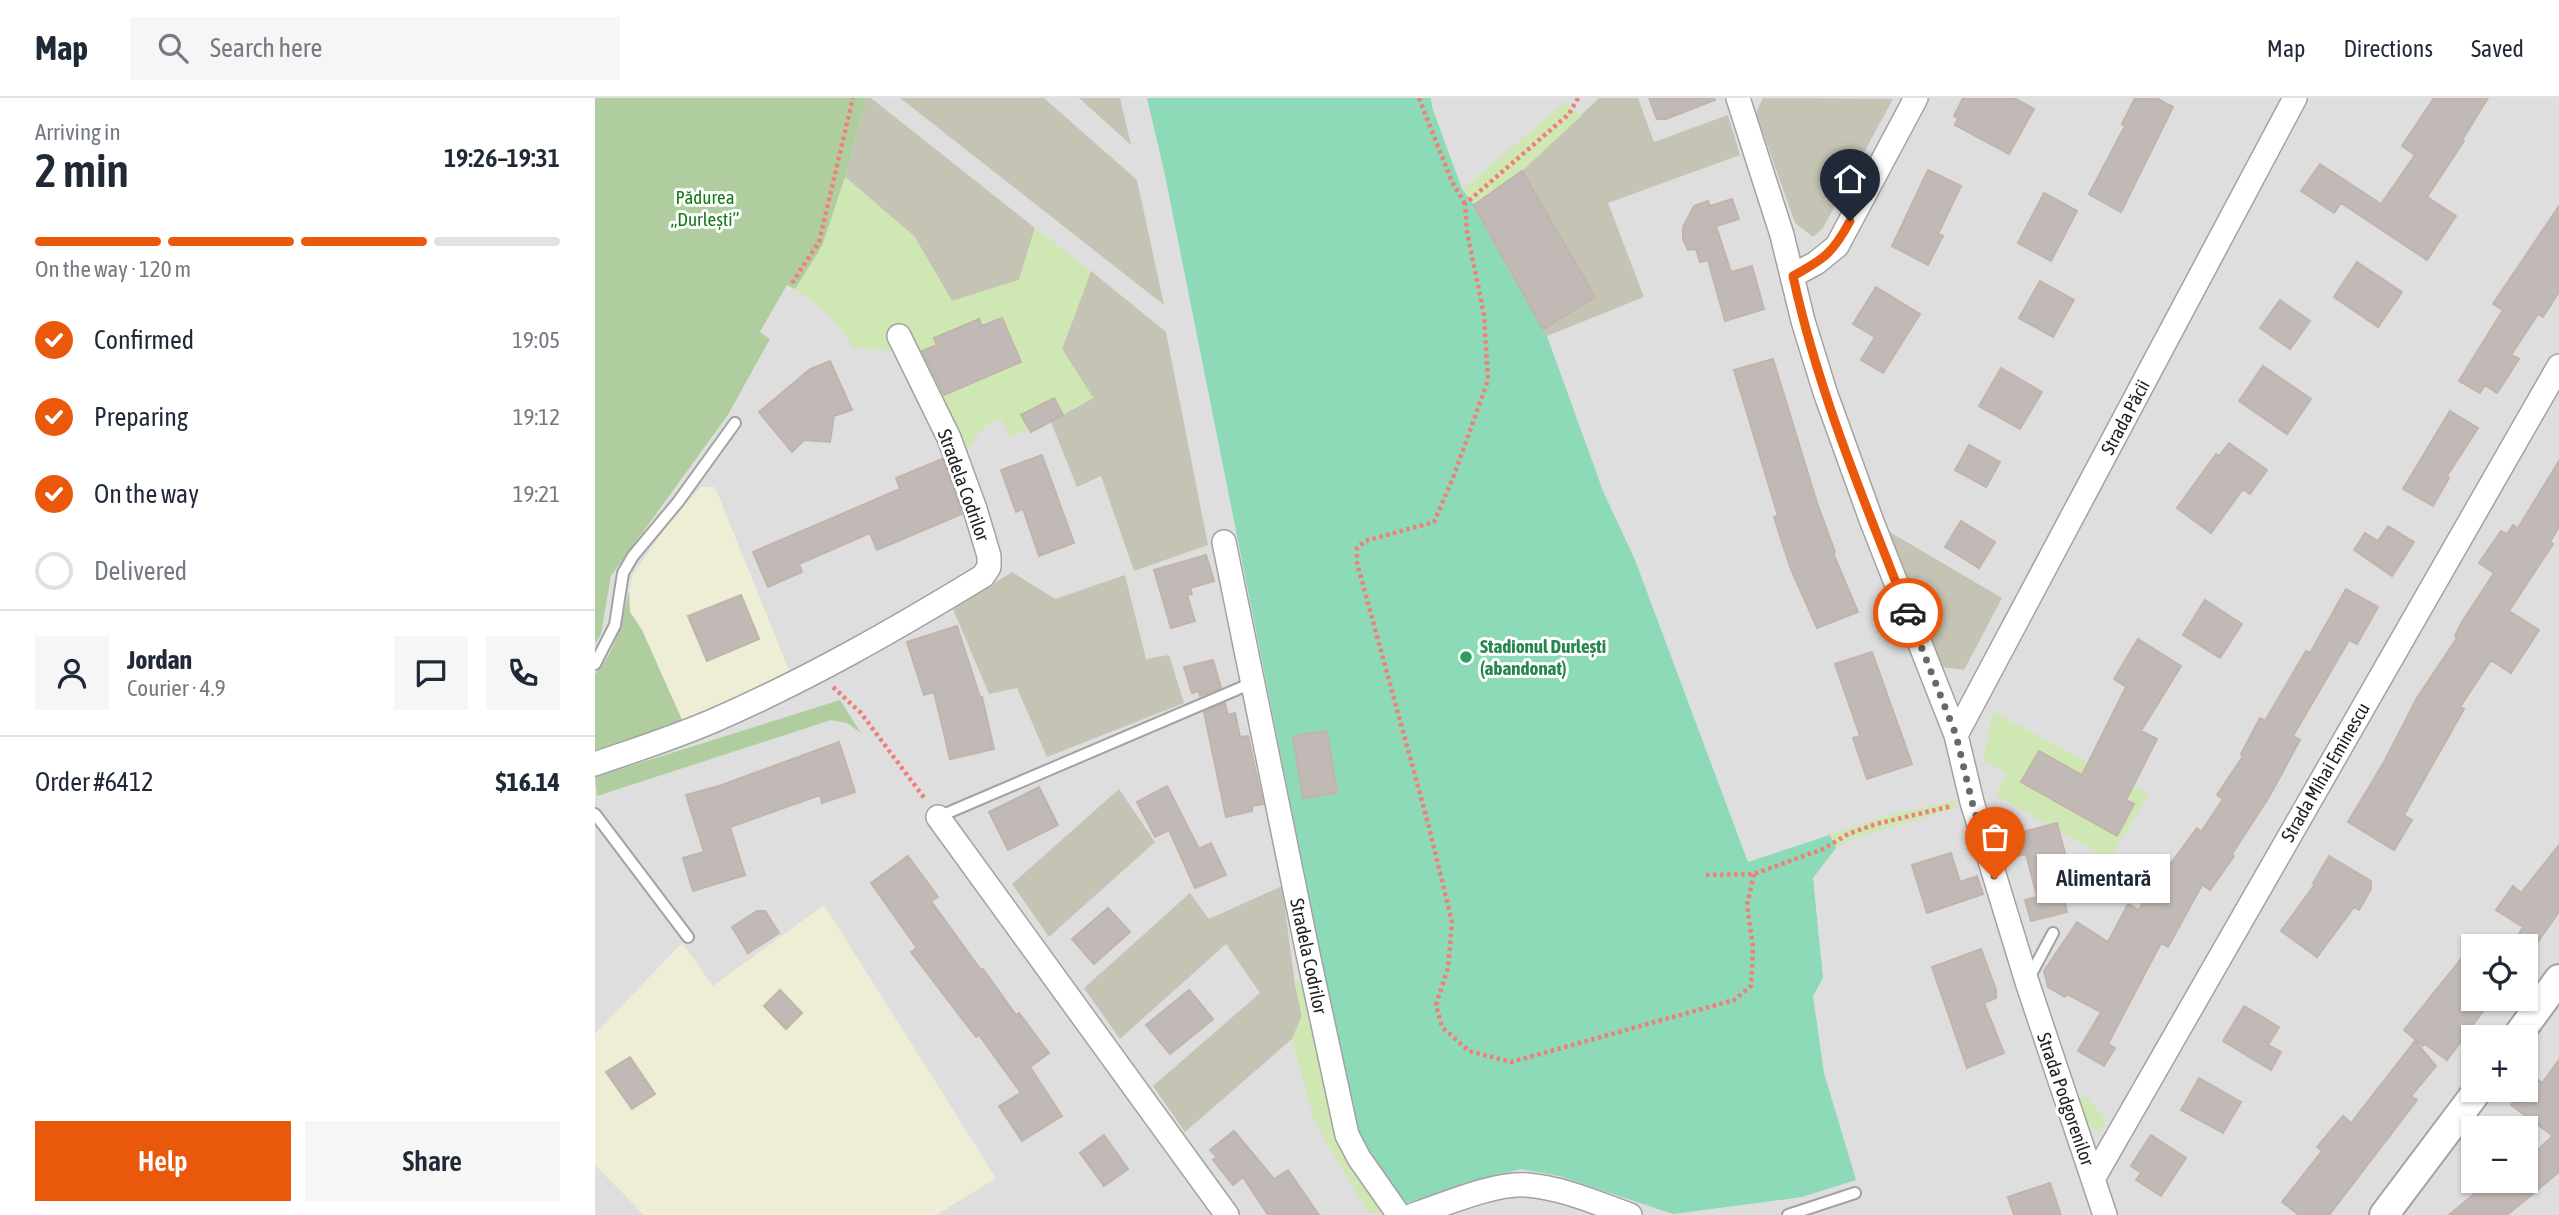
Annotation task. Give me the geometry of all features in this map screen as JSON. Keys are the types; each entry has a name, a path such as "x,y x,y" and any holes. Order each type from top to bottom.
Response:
{"street":[{"name":"Strada Podgorenilor","path":"1738,98 1782,235 1803,321 1825,392 1872,522 1956,735 1972,802 2027,982 2105,1215"},
{"path":"1793,276 1817,263 1837,246 1916,98"},
{"name":"Strada Păcii","path":"1956,735 2295,98"},
{"name":"Stradela Codrilor","path":"595,764 713,721 817,672 901,626 983,576 989,568 989,556 979,520 949,438 899,336"},
{"name":"Strada Mihai Eminescu","path":"2092,1179 2559,366"},
{"name":"Stradela Codrilor","path":"1224,542 1347,1135 1359,1158 1399,1215"},
{"path":"938,817 1227,1215"},
{"path":"2526,1025 2559,979"},
{"path":"2384,1215 2469,1102"},
{"path":"1413,1215 1495,1188 1524,1184 1565,1191 1630,1215"}],"lane":[{"path":"595,664 615,625 623,573 633,556 678,502 735,423"},
{"path":"938,817 1252,683"},
{"path":"595,814 688,937"},
{"path":"2027,982 2053,933"},
{"path":"1788,1215 1855,1193"}],"path":[{"path":"792,283 818,242 853,98"},
{"path":"1419,98 1452,181 1465,204 1467,232 1484,315 1488,380 1453,478 1434,522 1365,541 1357,548 1357,563 1428,823 1452,922 1448,968 1436,1005 1442,1027 1469,1051 1511,1062 1734,1000 1751,986 1753,948 1747,905 1755,874"},
{"path":"1465,204 1569,114 1578,98"},
{"path":"817,672 861,713 938,817"},
{"path":"1706,875 1755,874 1823,849 1848,834 1876,824 1972,802"}],"shaded area":[{"path":"846,98 2559,98 2559,1215 595,1215 595,644 601,634 611,576 728,415 770,339 760,333 816,233"},
{"path":"867,98 871,98 1035,228 1019,280 952,301 914,236 845,177"},
{"path":"900,98 1044,98 1137,180 1164,305"},
{"path":"1079,98 1120,98 1131,145"},
{"path":"1599,98 1638,98 1654,142 1728,115 1740,155 1608,203 1644,297 1547,336 1474,205 1522,171"},
{"path":"1763,98 1893,99 1823,228 1813,237 1795,223 1756,113"},
{"path":"1091,271 1166,332 1208,545 1134,571 1101,476 1077,487 1051,422 1093,398 1062,349"},
{"path":"1888,531 2002,598 1964,670 1941,667"},
{"path":"1012,572 1055,599 1125,575 1146,659 1169,655 1184,703 1047,757 1017,688 989,694 953,609"},
{"path":"1119,789 1155,842 1049,937 1012,884"},
{"path":"1282,886 1302,1016 1292,1039 1185,1132 1153,1086 1260,993 1226,944 1120,1039 1084,988 1190,893 1209,919"}],"green space":[{"name":"Pădurea „Durlești”","path":"595,98 867,98 822,246 795,289 787,285 760,332 770,339 728,415 611,576 601,634 595,644"},
{"name":"Stadionul Durlești (abandonat)","path":"1147,98 1431,98 1462,189 1474,205 1547,336 1603,491 1635,560 1748,862 1830,835 1836,848 1813,878 1823,978 1813,996 1824,1073 1856,1180 1802,1197 1673,1214 1559,1176 1521,1169 1402,1204 1367,1155 1356,1132 1165,175"},
{"path":"1564,103 1582,115 1522,171 1474,205 1463,189"},
{"path":"845,177 914,236 952,301 1019,280 1035,228 1091,271 1062,349 1093,398 1031,432 1028,429 1011,437 1001,419 984,427 965,451 944,458 943,440 899,355 892,351 853,348 828,314 795,289 822,246"},
{"path":"701,487 715,487 790,673 683,722 642,630 630,612 629,591 633,574 668,524"},
{"path":"629,591 630,612 642,630 683,722 595,754 595,674 613,646"},
{"path":"840,700 861,733 847,723 831,720 597,796 595,777"},
{"path":"1993,712 2149,794 2109,859 1996,795 2007,773 1983,759"},
{"path":"1954,801 1957,808 1854,838 1836,848 1830,835 1884,816"},
{"path":"824,905 996,1178 936,1215 644,1215 595,1165 595,1034 682,943 713,986"},
{"path":"1305,979 1358,1172 1384,1213 1368,1213 1314,1120 1292,1039 1302,1016 1295,984"},
{"path":"2086,1096 2106,1120 2099,1133 2084,1119 2079,1098"}],"building":[{"path":"1649,98 1715,100 1666,119 1657,119"},
{"path":"1963,98 2014,98 2034,109 2009,154 1955,125 1958,118 1954,116"},
{"path":"2135,98 2156,98 2173,107 2121,212 2089,194 2125,126 2122,124"},
{"path":"2434,98 2488,98 2462,140 2464,141 2427,197 2456,216 2427,260 2341,203 2334,213 2301,191 2320,164 2381,204 2415,155 2402,146"},
{"path":"1928,170 1961,186 1938,234 1943,236 1928,265 1892,246"},
{"path":"1522,171 1595,297 1543,329 1474,205"},
{"path":"2044,193 2077,211 2051,261 2018,243"},
{"path":"1732,199 1739,219 1716,226 1731,272 1752,266 1764,309 1725,321 1708,260 1700,262 1696,249 1688,250 1683,239 1683,227 1694,206 1708,201 1710,206"},
{"path":"2559,206 2559,292 2543,317 2538,314 2511,355 2519,359 2497,393 2485,385 2480,393 2459,381 2503,310 2493,304"},
{"path":"2357,262 2402,292 2378,327 2334,297"},
{"path":"2040,281 2074,300 2053,337 2019,318"},
{"path":"1876,287 1920,314 1883,373 1861,360 1875,337 1853,324"},
{"path":"2280,300 2310,321 2290,349 2260,328"},
{"path":"1002,318 1021,362 944,395 922,351 937,345 934,338 979,319 982,326"},
{"path":"1773,359 1817,503 1835,552 1833,553 1858,612 1817,628 1790,567 1774,517 1778,516 1734,370"},
{"path":"830,361 852,410 834,416 830,442 804,440 792,452 759,412 810,369"},
{"path":"2263,366 2311,399 2287,434 2239,401"},
{"path":"2001,368 2042,392 2020,429 1979,406"},
{"path":"1054,398 1063,415 1031,432 1021,415"},
{"path":"2450,411 2478,428 2447,476 2449,478 2433,506 2403,489"},
{"path":"2229,443 2267,470 2250,494 2243,489 2211,533 2177,508 2216,454 2219,456"},
{"path":"1969,445 2000,462 1986,487 1955,470"},
{"path":"1042,455 1074,543 1039,556 1023,509 1016,512 1001,470"},
{"path":"942,459 962,514 877,550 870,533 799,564 802,572 768,587 753,552 900,489 896,478"},
{"path":"2559,461 2559,527 2550,542 2553,544 2509,611 2539,630 2511,673 2491,660 2460,707 2464,709 2404,815 2412,820 2394,850 2348,822 2384,762 2417,698 2457,638 2455,636 2462,622 2494,573 2479,563 2501,531 2507,534 2513,525 2518,528"},
{"path":"1961,521 1995,542 1979,568 1945,547"},
{"path":"2388,526 2414,542 2392,576 2354,550 2365,533 2378,541"},
{"path":"1206,555 1214,581 1190,588 1192,594 1187,595 1195,621 1171,628 1154,570"},
{"path":"2346,589 2378,607 2357,644 2349,640 2293,736 2300,740 2269,797 2232,854 2234,856 2210,890 2202,885 2168,947 2161,943 2108,1044 2115,1048 2104,1066 2078,1051 2101,1012 2048,987 2044,971 2077,922 2108,942 2128,904 2139,910 2151,887 2153,888 2197,828 2201,832 2223,799 2217,795 2243,756 2241,754 2260,718 2265,721 2306,651 2310,653"},
{"path":"741,595 759,639 707,661 688,616"},
{"path":"2205,600 2242,624 2220,658 2183,635"},
{"path":"957,626 982,697 994,749 950,759 934,692 924,695 907,642"},
{"path":"2138,639 2181,666 2141,731 2157,739 2126,800 2134,804 2117,836 2021,782 2039,751 2082,775 2126,687 2114,679"},
{"path":"1872,652 1912,764 1867,779 1853,738 1860,736 1835,664"},
{"path":"1213,660 1221,688 1200,696 1199,691 1192,693 1184,667"},
{"path":"1225,703 1228,715 1235,713 1240,737 1248,736 1263,804 1252,806 1252,811 1226,817 1204,712"},
{"path":"1327,731 1337,793 1303,798 1293,736"},
{"path":"839,742 855,792 822,803 820,795 730,827 745,875 693,891 683,858 704,852 686,795 719,786"},
{"path":"1167,786 1199,849 1211,843 1226,875 1195,888 1169,830 1155,837 1137,802"},
{"path":"1039,787 1058,825 1008,850 989,812"},
{"path":"2057,823 2074,887 2062,890 2067,912 2031,921 2025,900 2037,897 2026,854 2012,857 2007,836"},
{"path":"2559,845 2559,912 2538,941 2538,934 2519,934 2523,927 2496,910 2513,886 2521,893"},
{"path":"1951,853 1960,882 1977,876 1983,894 1927,913 1912,865"},
{"path":"908,856 938,897 931,901 981,970 983,969 1016,1015 1019,1013 1049,1053 1030,1067 1062,1116 1022,1141 999,1106 1021,1093 979,1035 976,1037 911,952 917,948 871,883"},
{"path":"2329,856 2371,881 2371,889 2359,910 2354,907 2317,957 2281,931 2315,884 2313,883"},
{"path":"1108,908 1130,932 1094,964 1072,939"},
{"path":"757,911 765,911 779,933 748,953 732,927"},
{"path":"1981,949 1996,990 1996,998 1984,1003 2004,1053 1967,1068 1932,967"},
{"path":"2461,959 2461,1011 2483,1011 2473,1025 2461,1025 2461,1041 2447,1060 2425,1044 2423,1046 2404,1030"},
{"path":"780,990 802,1013 786,1029 764,1006"},
{"path":"1189,990 1213,1019 1170,1054 1146,1025"},
{"path":"2244,1006 2279,1027 2268,1045 2281,1052 2271,1070 2223,1041"},
{"path":"2415,1041 2436,1066 2411,1096 2417,1100 2329,1215 2299,1215 2282,1202 2322,1151 2317,1147 2343,1116 2351,1123"},
{"path":"630,1057 655,1094 632,1109 606,1072"},
{"path":"2559,1060 2559,1172 2538,1189 2538,1149 2553,1136 2538,1125 2538,1116 2526,1116 2511,1105 2513,1102 2538,1102 2538,1080 2542,1083"},
{"path":"2199,1078 2241,1102 2223,1133 2181,1110"},
{"path":"1234,1131 1274,1179 1288,1170 1319,1215 1268,1215 1243,1177 1233,1185 1213,1160 1217,1157 1210,1150"},
{"path":"1104,1135 1128,1169 1104,1186 1080,1153"},
{"path":"2151,1135 2186,1158 2161,1196 2136,1180 2141,1173 2131,1166"},
{"path":"2050,1183 2061,1215 2014,1215 2008,1197"},
{"path":"2476,1193 2534,1193 2507,1215 2449,1215"}],"way so far":[{"path":"1908,613 1956,735 1995,879"}],"place":[{"name":"Stadionul Durlești (abandonat)","path":"1466,657"},
{"name":"Alimentară","path":"1995,879"}],"route":[{"path":"1850,221 1837,246 1817,263 1793,276 1803,321 1825,392 1908,613"}]}
